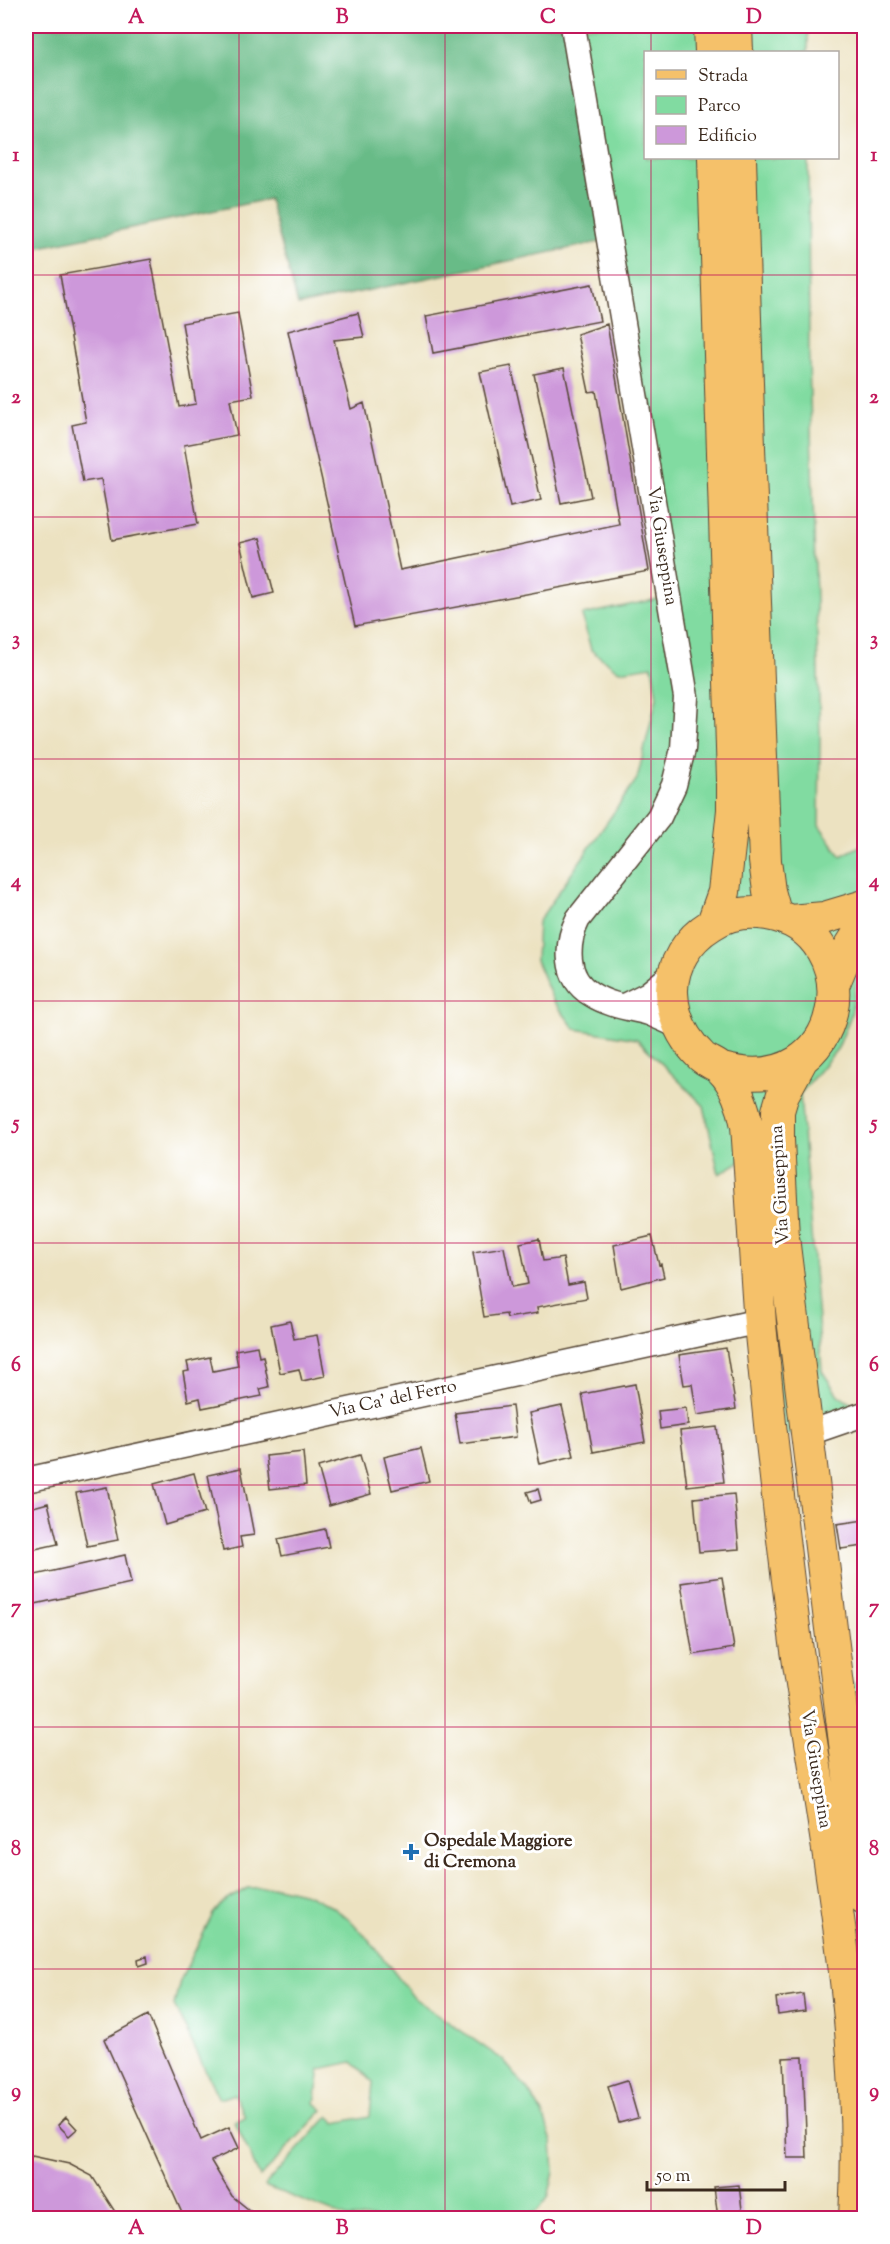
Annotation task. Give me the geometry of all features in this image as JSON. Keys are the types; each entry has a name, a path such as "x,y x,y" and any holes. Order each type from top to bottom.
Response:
{"main road":[{"path":"721,47 736,26"},
{"path":"713,923 724,892 733,780 714,159"},
{"path":"740,159 748,447 765,861 769,891 783,918 806,932 819,946 829,964 834,983 834,1004 828,1025 817,1044 802,1059 783,1069 763,1075 742,1074 722,1069 704,1058 689,1044 679,1026 673,1000 674,973 689,944 700,933 713,923 733,915 755,912 783,918 824,918 864,906"},
{"path":"834,983 847,952 864,925"},
{"name":"Via Giuseppina","path":"802,1059 783,1094 778,1111 783,1237 864,1898"},
{"name":"Via Giuseppina","path":"722,1069 737,1092 745,1110 771,1441 796,1644 845,1965 857,2119 855,2218"},
{"path":"760,1321 791,1315"},
{"path":"771,1441 806,1434"}],"street":[{"name":"Via Giuseppina","path":"573,26 686,697 683,749 674,785 659,817 578,919 568,948 570,964 577,980 588,993 605,1001 652,1014 679,1026"},
{"path":"624,1006 648,994 674,973"},
{"name":"Via Ca' del Ferro","path":"26,1480 760,1321"},
{"path":"806,1434 864,1414"}],"green space":[{"path":"26,26 570,26 605,241 298,305 269,199 26,250"},
{"path":"570,26 808,26 808,51 644,51 644,159 808,159 809,361 820,737 819,825 841,856 864,844 864,959 859,966 851,1015 838,1048 800,1094 822,1371 838,1395 864,1412 772,1441 749,1156 719,1174 704,1106 637,1039 575,1029 553,1000 536,960 538,922 637,779 657,697 652,666 619,671 591,650 582,615 667,597"},
{"path":"864,1682 864,1802 847,1684"},
{"path":"277,1887 307,1894 334,1908 353,1923 370,1941 414,1998 503,2060 527,2089 543,2114 552,2142 554,2172 548,2198 537,2211 524,2218 348,2218 264,2186 329,2116 336,2123 370,2116 373,2082 352,2062 320,2069 315,2103 323,2110 260,2177 235,2122 245,2117 234,2094 219,2099 174,2005 180,1981 213,1914 223,1902 248,1888"}],"building":[{"path":"151,259 179,407 196,404 182,323 238,313 253,396 230,400 237,435 184,445 198,524 112,540 101,479 83,482 72,425 86,422 60,275"},
{"path":"592,284 600,321 433,353 426,316"},
{"path":"358,313 364,337 334,340 351,409 364,403 400,570 619,524 596,391 589,392 577,334 607,324 649,571 355,626 288,331"},
{"path":"511,366 541,500 510,507 480,372"},
{"path":"564,368 591,497 561,503 534,374"},
{"path":"260,538 274,593 253,598 240,543"},
{"path":"652,1236 664,1277 621,1288 614,1245"},
{"path":"539,1239 543,1261 563,1258 568,1285 584,1282 587,1298 537,1307 538,1313 507,1318 506,1314 484,1317 473,1252 504,1247 512,1287 528,1284 520,1243"},
{"path":"290,1321 294,1339 317,1335 325,1376 302,1381 299,1369 280,1373 271,1325"},
{"path":"257,1346 259,1357 263,1356 269,1387 260,1389 262,1396 202,1408 200,1398 188,1401 183,1372 189,1371 187,1362 210,1357 213,1371 238,1366 235,1350"},
{"path":"726,1348 736,1409 697,1415 692,1384 684,1385 679,1355"},
{"path":"635,1384 645,1442 593,1452 582,1394"},
{"path":"512,1406 516,1437 460,1444 455,1413"},
{"path":"562,1406 574,1456 540,1464 529,1413"},
{"path":"686,1408 688,1425 660,1429 658,1411"},
{"path":"717,1427 724,1482 687,1486 680,1431"},
{"path":"421,1448 429,1481 392,1490 384,1457"},
{"path":"303,1452 306,1485 270,1489 266,1456"},
{"path":"360,1455 371,1494 329,1506 318,1467"},
{"path":"241,1468 254,1535 240,1537 242,1547 223,1551 208,1475"},
{"path":"194,1473 205,1513 165,1525 154,1484"},
{"path":"107,1487 118,1540 87,1546 76,1493"},
{"path":"538,1489 541,1500 531,1503 527,1492"},
{"path":"734,1494 739,1549 699,1552 694,1498"},
{"path":"48,1503 58,1544 26,1551 26,1509"},
{"path":"864,1520 864,1546 841,1549 837,1524"},
{"path":"325,1529 329,1547 282,1556 278,1539"},
{"path":"125,1555 131,1583 26,1606 26,1577"},
{"path":"722,1577 734,1648 693,1655 681,1583"},
{"path":"147,1956 148,1963 139,1966 138,1959"},
{"path":"803,1994 805,2011 778,2015 776,1998"},
{"path":"148,2015 201,2140 229,2127 239,2148 211,2161 232,2196 259,2218 186,2218 182,2213 104,2039"},
{"path":"803,2057 807,2158 787,2158 783,2058"},
{"path":"627,2080 638,2118 619,2123 608,2086"},
{"path":"66,2117 77,2129 69,2136 58,2125"},
{"path":"32,2156 69,2164 92,2176 119,2218 26,2218 26,2165"},
{"path":"739,2185 743,2218 718,2218 714,2187"}],"place":[{"name":"Ospedale Maggiore di Cremona","path":"411,1852"}]}
